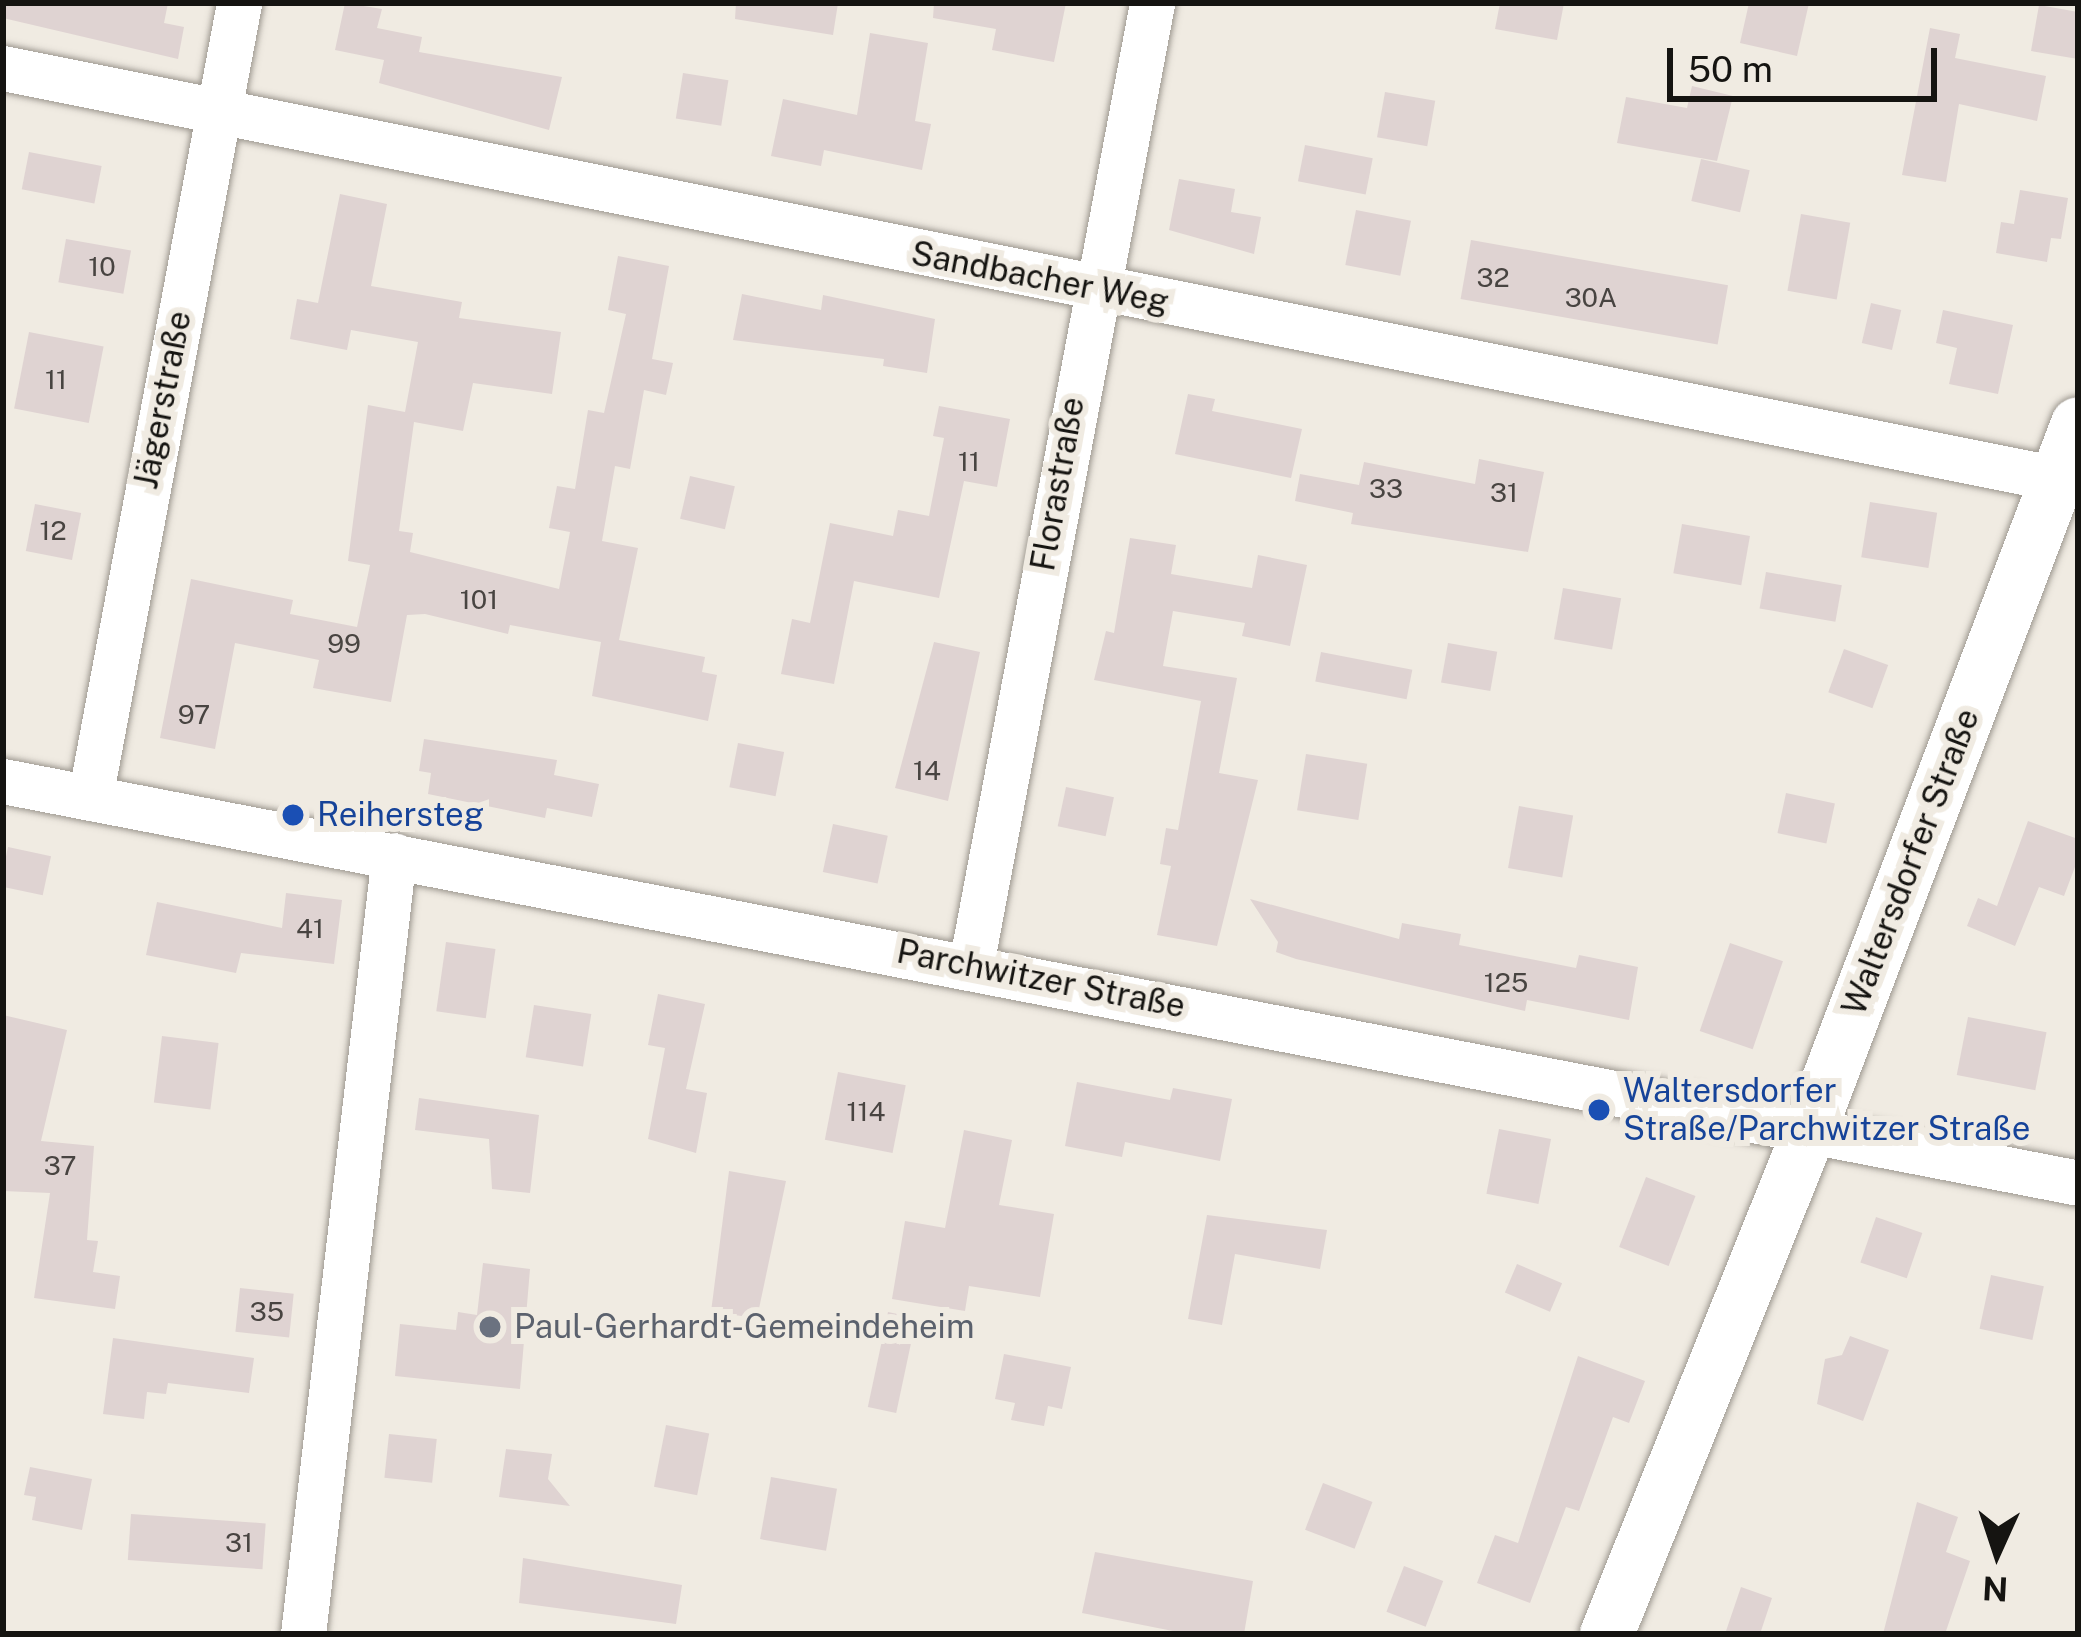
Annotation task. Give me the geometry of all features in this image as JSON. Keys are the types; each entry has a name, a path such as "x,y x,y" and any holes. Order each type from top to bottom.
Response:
{"street":[{"name":"Jägerstraße","path":"90,798 239,3"},
{"name":"Florastraße","path":"971,965 1094,289 1152,3"},
{"name":"Sandbacher Weg","path":"3,68 2068,481"},
{"name":"Waltersdorfer Straße","path":"1607,1634 2068,481 2078,424"},
{"name":"Parchwitzer Straße","path":"3,781 2078,1183"},
{"path":"303,1634 394,855"}],"building":[{"path":"4,3 168,3 164,23 184,27 178,59 3,18"},
{"path":"345,3 382,9 377,28 422,37 419,52 562,77 549,130 379,83 384,60 335,50"},
{"path":"736,3 838,3 833,35 735,19"},
{"path":"934,3 1066,3 1054,62 992,50 996,29 933,18"},
{"path":"1500,3 1564,3 1557,40 1495,29"},
{"path":"1749,3 1809,3 1797,56 1740,43"},
{"path":"2039,5 2078,12 2078,59 2031,51"},
{"path":"1930,28 1960,34 1955,58 2046,76 2037,121 1959,104 1946,182 1902,175"},
{"path":"870,33 928,43 915,121 931,124 922,170 824,150 821,166 771,156 783,99 857,115"},
{"path":"683,73 728,80 721,126 676,118"},
{"path":"1692,86 1733,96 1717,161 1617,143 1626,97 1687,108"},
{"path":"1385,92 1435,101 1427,146 1377,137"},
{"path":"1305,145 1373,158 1366,194 1298,181"},
{"path":"29,152 102,166 94,203 22,189"},
{"path":"1701,159 1750,170 1740,212 1691,201"},
{"path":"1179,179 1235,189 1231,212 1261,217 1254,254 1169,230"},
{"path":"2020,190 2068,198 2061,239 2051,238 2047,262 1996,253 2001,222 2014,224"},
{"path":"340,194 387,204 371,286 462,302 459,318 561,332 552,394 473,383 463,431 414,422 399,531 413,533 410,552 559,589 570,532 549,528 557,486 575,489 588,410 604,413 626,314 608,310 618,256 669,266 652,359 673,363 666,395 644,390 630,469 615,466 602,541 638,548 619,640 705,657 702,672 717,675 708,721 592,696 601,642 510,625 508,634 425,614 407,615 391,702 313,688 319,660 235,643 215,749 160,738 191,579 293,600 290,614 357,627 370,565 348,561 368,405 405,412 418,342 351,330 347,350 290,339 297,299 318,303"},
{"path":"1356,210 1411,221 1400,276 1345,265"},
{"path":"1801,214 1850,223 1837,299 1787,291"},
{"path":"66,239 131,250 123,294 58,282"},
{"path":"1471,240 1728,285 1718,344 1461,299"},
{"path":"742,294 821,310 823,295 935,319 927,373 883,366 884,359 733,340"},
{"path":"1871,303 1901,310 1892,350 1862,343"},
{"path":"1943,310 2013,325 1998,394 1949,384 1957,348 1936,343"},
{"path":"29,332 104,347 89,423 14,409"},
{"path":"1188,394 1215,399 1212,411 1302,429 1291,478 1175,454"},
{"path":"939,406 1010,419 997,487 964,481 939,598 854,581 834,684 781,674 792,619 810,623 830,523 893,536 898,510 929,516 944,438 933,436"},
{"path":"1479,459 1544,472 1528,552 1351,524 1353,513 1295,501 1300,474 1359,485 1364,462 1475,484"},
{"path":"690,476 735,486 725,529 680,519"},
{"path":"1870,502 1937,513 1928,568 1861,557"},
{"path":"35,504 81,513 72,560 26,551"},
{"path":"1682,524 1750,536 1741,585 1673,573"},
{"path":"1130,538 1176,545 1171,574 1252,588 1258,555 1307,565 1290,646 1242,636 1245,623 1173,611 1163,666 1237,678 1219,773 1258,780 1217,946 1157,935 1171,866 1160,864 1166,828 1178,830 1201,701 1094,680 1106,631 1114,633"},
{"path":"1766,572 1842,585 1835,622 1760,608"},
{"path":"1563,588 1621,598 1612,649 1554,639"},
{"path":"934,642 980,652 948,801 895,788"},
{"path":"1448,643 1497,652 1490,691 1441,682"},
{"path":"1844,649 1888,665 1872,708 1828,692"},
{"path":"1321,652 1412,670 1407,699 1315,681"},
{"path":"424,739 557,760 554,775 599,784 592,817 547,808 545,818 428,794 431,773 419,771"},
{"path":"738,743 784,752 776,796 729,787"},
{"path":"1306,754 1367,764 1358,820 1297,810"},
{"path":"1066,787 1114,797 1106,836 1058,826"},
{"path":"1786,793 1835,803 1826,843 1777,833"},
{"path":"1519,806 1573,816 1562,878 1508,868"},
{"path":"2028,821 2078,839 2078,859 2064,896 2039,887 2015,946 1967,926 1978,898 1997,906"},
{"path":"833,824 888,836 878,884 823,872"},
{"path":"8,847 51,856 43,895 3,887"},
{"path":"286,893 342,900 334,964 241,953 236,973 146,955 157,902 282,928"},
{"path":"1250,899 1399,939 1402,923 1461,934 1459,945 1576,968 1579,955 1638,967 1629,1020 1527,1000 1525,1011 1296,959 1276,952 1278,942"},
{"path":"446,942 496,949 486,1018 436,1011"},
{"path":"1730,943 1783,961 1753,1049 1700,1031"},
{"path":"658,994 705,1004 686,1089 707,1093 696,1153 648,1139 665,1048 648,1045"},
{"path":"534,1005 591,1014 583,1066 526,1057"},
{"path":"3,1015 67,1030 41,1141 94,1146 87,1240 98,1241 93,1272 120,1276 115,1309 34,1298 50,1193 3,1191"},
{"path":"1968,1017 2047,1032 2035,1090 1957,1075"},
{"path":"162,1036 219,1043 210,1109 154,1103"},
{"path":"838,1072 906,1085 893,1153 825,1140"},
{"path":"1077,1082 1170,1100 1173,1088 1232,1099 1220,1161 1125,1142 1122,1157 1065,1146"},
{"path":"419,1098 539,1115 530,1193 492,1189 489,1139 415,1130"},
{"path":"1499,1129 1551,1139 1538,1204 1486,1194"},
{"path":"964,1130 1012,1140 999,1205 1054,1214 1040,1297 969,1286 965,1311 892,1299 905,1221 945,1228"},
{"path":"729,1171 786,1181 757,1318 711,1312"},
{"path":"1646,1177 1695,1196 1669,1266 1619,1247"},
{"path":"1207,1215 1327,1230 1320,1269 1235,1254 1222,1325 1188,1319"},
{"path":"1876,1217 1922,1233 1907,1278 1860,1262"},
{"name":"Paul-Gerhardt-Gemeindeheim","path":"483,1263 530,1269 520,1389 395,1376 400,1324 456,1330 458,1312 477,1315"},
{"path":"1517,1264 1562,1283 1550,1312 1505,1293"},
{"path":"1991,1275 2044,1286 2032,1340 1980,1329"},
{"path":"240,1288 294,1294 289,1337 235,1332"},
{"path":"888,1312 916,1318 896,1413 868,1407"},
{"path":"1850,1336 1889,1350 1863,1421 1817,1404 1825,1359 1842,1355"},
{"path":"113,1338 254,1358 249,1393 168,1383 166,1394 147,1392 144,1419 103,1414"},
{"path":"1004,1354 1071,1367 1062,1409 1048,1406 1044,1426 1011,1420 1015,1403 995,1399"},
{"path":"1578,1356 1645,1381 1629,1423 1613,1417 1579,1511 1566,1507 1530,1603 1477,1583 1495,1535 1518,1543"},
{"path":"666,1425 709,1433 697,1495 654,1487"},
{"path":"389,1434 437,1439 432,1483 384,1478"},
{"path":"506,1449 552,1454 548,1479 570,1506 499,1497"},
{"path":"30,1467 92,1479 82,1530 32,1520 36,1497 24,1495"},
{"path":"771,1477 837,1489 826,1551 760,1539"},
{"path":"1323,1483 1372,1502 1355,1549 1305,1530"},
{"path":"1917,1502 1958,1517 1946,1552 1970,1561 1945,1634 1883,1634"},
{"path":"131,1514 266,1523 262,1569 128,1560"},
{"path":"1095,1552 1253,1581 1244,1634 1188,1634 1082,1613"},
{"path":"523,1558 682,1585 676,1624 519,1603"},
{"path":"1404,1566 1443,1581 1426,1627 1386,1612"},
{"path":"1741,1587 1772,1598 1760,1634 1725,1634"}],"place":[{"name":"Reihersteg","path":"293,815"},
{"name":"Waltersdorfer Straße/Parchwitzer Straße","path":"1599,1110"},
{"name":"Paul-Gerhardt-Gemeindeheim","path":"490,1327"}]}
